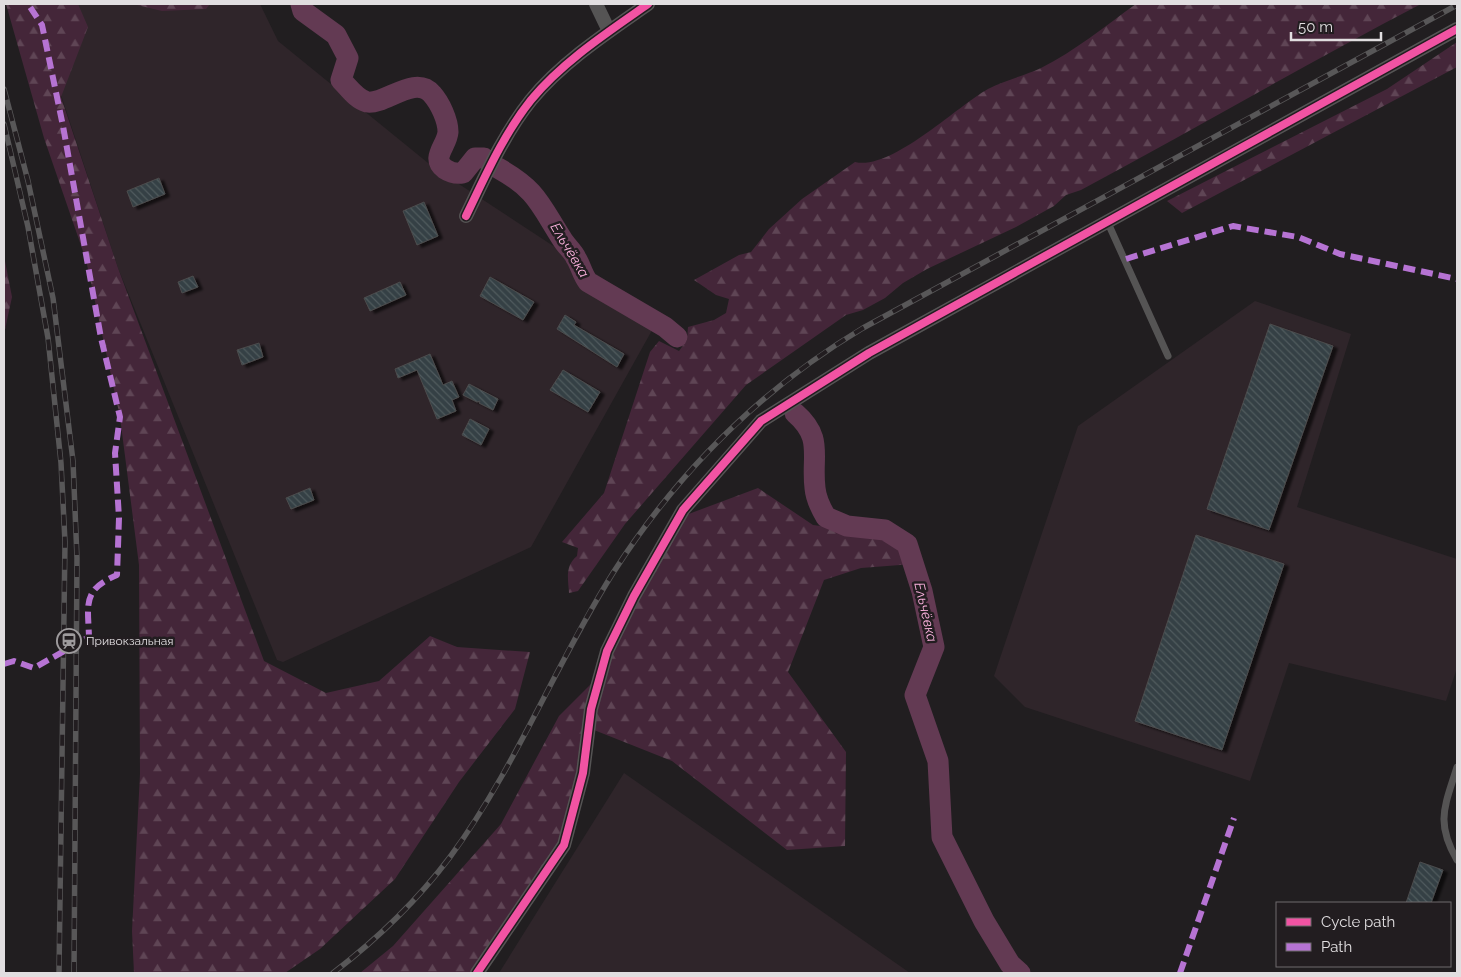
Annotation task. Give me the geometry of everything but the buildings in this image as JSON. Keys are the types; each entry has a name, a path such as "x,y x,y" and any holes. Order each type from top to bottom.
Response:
{"street":[{"path":"596,4 609,31"},
{"path":"466,216 498,150 531,100 562,70 609,31 648,4"},
{"path":"477,973 564,845 583,773 591,709 607,651 634,596 683,510 761,421 869,353 1457,29"}],"lane":[{"path":"1108,223 1168,356"},
{"path":"1457,767 1443,823 1447,843 1457,860"}],"shaded area":[{"path":"31,4 260,4 278,41 433,167 660,316 531,547 283,662 277,660 118,268"},
{"path":"1255,301 1351,334 1297,507 1457,559 1457,668 1446,701 1289,663 1250,781 1025,707 994,676 1078,426"},
{"path":"624,773 910,973 499,973"}],"green space":[{"path":"6,4 78,4 88,27 61,97 118,268 264,661 326,693 379,681 430,636 457,647 530,652 515,709 459,782 395,879 320,949 285,973 134,973 132,931 140,774 139,565 120,417 86,260 44,138"},
{"path":"133,4 210,4 206,9 162,11"},
{"path":"1136,4 1421,4 1081,190 1066,195 1054,206 1016,227 927,269 903,283 885,298 863,310 846,315 746,385 625,524 578,591 569,593 569,568 577,556 578,548 562,542 604,493 650,352 659,341 679,351 687,340 688,327 714,320 726,313 729,299 716,295 694,280 739,255 751,252 769,229 802,199 855,162 870,162 904,148 988,89 1035,71 1054,61"},
{"path":"1457,42 1457,67 1182,213 1167,201 1387,89"},
{"path":"4,256 12,297 4,334"},
{"path":"758,488 813,525 893,535 913,564 861,568 824,580 788,672 846,752 845,846 787,850 672,761 589,728 564,845 477,973 360,973 393,946 501,824 559,716 601,674 678,518"}],"waterway":[{"name":"Ельчёвка","path":"301,4 303,11 336,35 348,58 341,80 356,96 363,101 374,102 409,89 417,87 425,89 438,102 447,122 447,137 439,156 441,165 452,172 463,173 475,158 484,158"},
{"name":"Ельчёвка","path":"498,168 521,183 536,198 564,242 575,255 588,282 665,327 677,337"},
{"name":"Ельчёвка","path":"795,413 804,422 813,439 816,492 826,517 847,526 885,530 907,544 922,591 934,647 915,695 938,761 942,837 984,921 1010,964 1020,973"}],"railway":[{"path":"333,973 395,919 424,889 450,857 495,788 592,608 638,536 693,468 756,406 790,378 863,328 1457,5"},
{"path":"4,89 28,181 53,298 73,461 77,558 74,973"},
{"path":"4,124 28,227 48,338 61,463 65,542 59,973"}],"marked path":[{"path":"4,664 14,661 34,668 89,637 88,607 92,593 98,586 117,575 119,518 115,453 120,417 101,338 63,126 42,25 28,4"},
{"path":"1126,259 1233,226 1298,237 1340,254 1457,279"},
{"path":"1180,973 1234,818"}],"cycle path":[{"path":"466,216 503,142 521,113 543,86 571,60 648,4"},
{"path":"477,973 564,845 583,773 591,709 607,651 634,596 683,510 761,421 869,353 1457,29"}],"place":[{"name":"Привокзальная","path":"69,641"}]}
